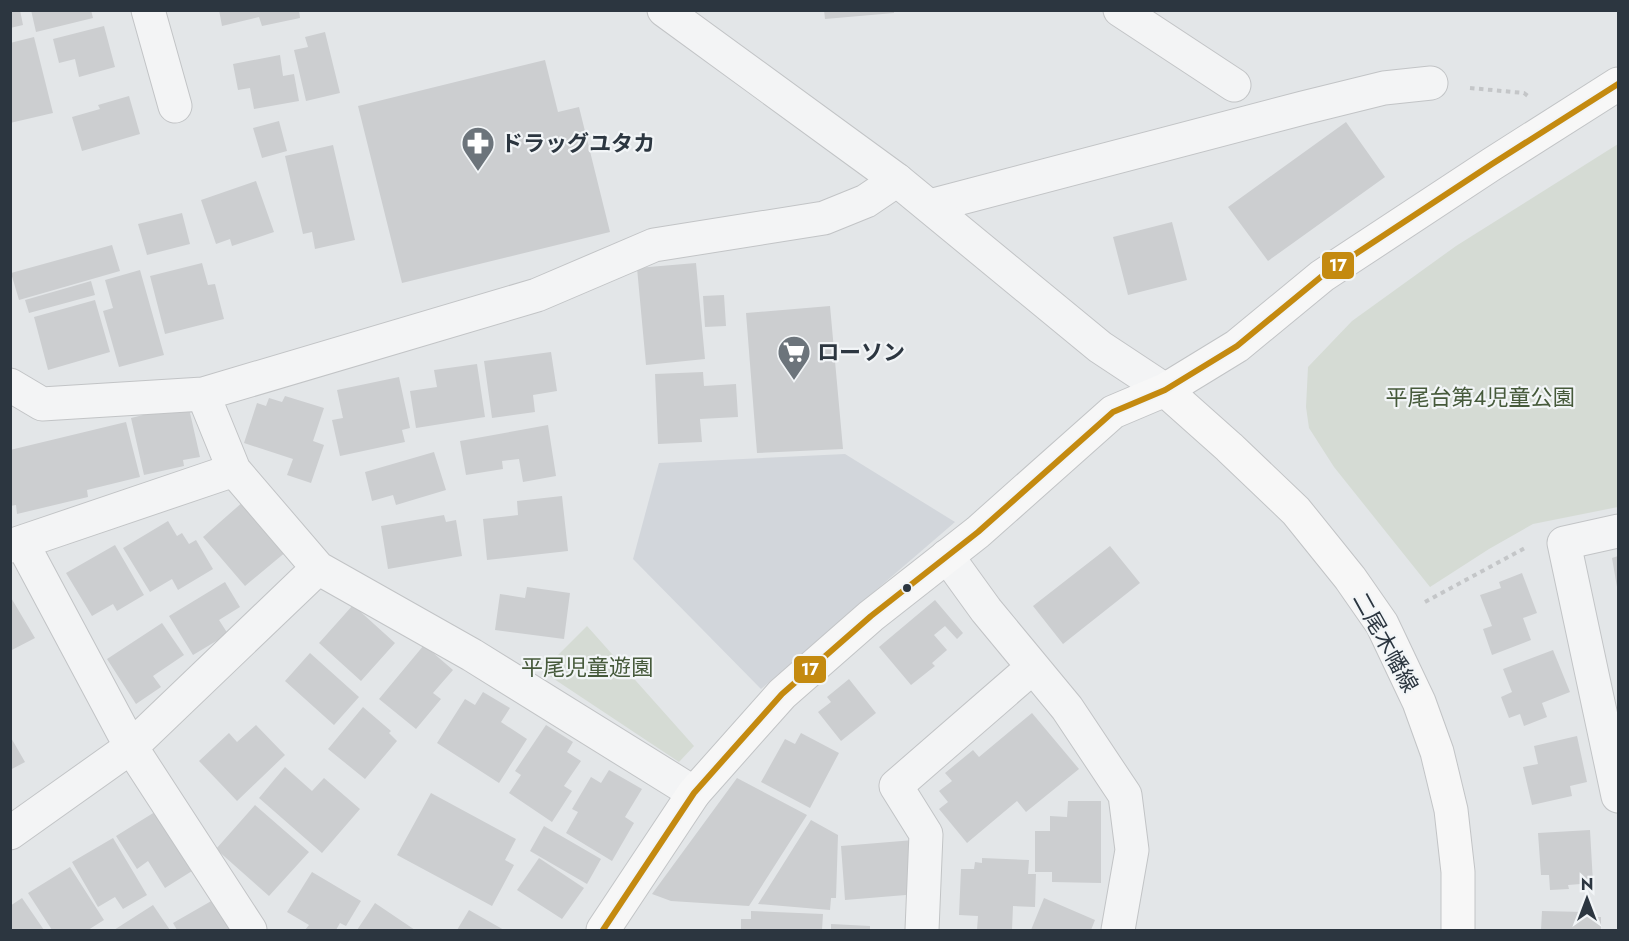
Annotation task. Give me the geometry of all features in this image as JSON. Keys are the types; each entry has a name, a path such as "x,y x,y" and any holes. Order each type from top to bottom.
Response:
{"main road":[{"path":"603,930 694,793 782,694 871,616 978,532 1113,412 1165,390 1237,346 1322,276 1618,84"},
{"name":"二尾木幡線","path":"1165,390 1229,447 1296,512 1350,578 1382,624 1419,702 1437,752 1451,810 1458,872 1458,930"}],"street":[{"path":"148,10 175,106"},
{"path":"664,10 897,180 1100,347 1165,390"},
{"path":"1120,10 1234,85"},
{"path":"930,206 1326,102 1384,88 1431,83"},
{"path":"10,385 42,404 203,394 537,295 654,245 824,218 866,201 897,180"},
{"path":"203,394 234,470 318,568 472,655 694,793"},
{"path":"234,470 16,545 131,747 250,930"},
{"path":"1618,531 1564,543 1618,796"},
{"path":"946,556 986,610 1067,708 1125,795 1132,850 1118,930"},
{"path":"10,832 131,747 318,568"},
{"path":"922,930 926,834 896,786 1033,667"}],"path":[{"path":"1431,83 1524,93 1562,120"},
{"path":"1425,602 1526,548"}],"shaded area":[{"path":"845,454 955,522 761,689 633,559 659,463"}],"green space":[{"name":"平尾台第4児童公園","path":"1618,144 1618,507 1533,524 1430,587 1334,467 1309,428 1306,407 1308,367 1352,321 1456,246"},
{"name":"平尾児童遊園","path":"587,626 694,746 679,762 542,671"}],"building":[{"path":"10,10 20,10 23,25 10,28"},
{"path":"31,10 91,10 93,18 36,32"},
{"path":"219,10 299,10 300,18 262,26 259,17 222,26"},
{"path":"824,10 894,10 894,13 825,19"},
{"path":"104,26 115,67 79,77 75,59 59,63 53,39"},
{"path":"325,32 340,93 306,101 294,50 308,47 305,37"},
{"path":"34,37 53,113 10,123 10,43"},
{"path":"280,55 283,76 294,74 299,101 254,109 250,88 238,90 233,64"},
{"path":"545,60 558,112 579,107 610,232 402,283 358,106"},
{"path":"129,96 140,134 82,151 72,117 100,109 98,105"},
{"path":"279,121 287,151 262,158 253,128"},
{"path":"1346,122 1385,177 1268,261 1228,207"},
{"path":"333,145 355,240 315,249 312,232 303,234 285,156"},
{"path":"256,181 274,232 232,246 230,239 216,244 201,200"},
{"path":"182,213 190,244 147,255 138,224"},
{"path":"1172,222 1187,280 1128,295 1113,237"},
{"path":"112,245 120,271 19,300 11,273"},
{"path":"202,263 208,285 215,284 224,319 165,334 150,276"},
{"path":"696,263 705,359 646,365 637,268"},
{"path":"140,270 164,355 119,367 103,311 113,308 105,280"},
{"path":"91,281 95,295 29,313 25,300"},
{"path":"724,295 726,326 705,327 703,296"},
{"path":"95,300 110,352 48,370 34,317"},
{"name":"ローソン","path":"830,306 843,449 757,453 746,313"},
{"path":"551,352 557,391 533,395 535,412 492,418 484,361"},
{"path":"477,364 485,417 416,428 410,391 437,387 434,370"},
{"path":"703,372 704,386 736,384 738,417 700,419 702,442 658,444 655,374"},
{"path":"399,377 410,428 402,430 405,442 340,456 332,420 343,418 337,390"},
{"path":"285,396 324,408 313,441 324,445 311,483 287,475 293,459 244,443 257,403 266,406 269,398 282,402"},
{"path":"188,404 200,457 183,460 184,466 144,475 131,418"},
{"path":"126,422 140,477 87,490 88,497 17,514 16,505 10,506 10,450"},
{"path":"548,425 556,476 523,482 519,459 502,461 503,469 466,475 460,441"},
{"path":"434,452 446,490 396,505 393,495 372,501 365,472"},
{"path":"562,496 568,551 487,560 483,519 518,515 517,501"},
{"path":"244,501 287,551 245,586 203,537"},
{"path":"444,515 446,522 456,520 462,556 388,569 381,526"},
{"path":"168,521 177,536 182,533 189,544 196,540 213,569 178,590 172,579 150,592 123,548"},
{"path":"115,545 144,595 117,611 113,604 92,616 66,573"},
{"path":"1110,546 1140,583 1063,644 1033,606"},
{"path":"1618,556 1618,586 1617,587 1612,558"},
{"path":"1522,573 1537,613 1523,618 1531,640 1492,655 1483,629 1492,626 1480,595 1501,588 1499,582"},
{"path":"225,582 240,607 219,620 228,634 193,655 169,616"},
{"path":"527,587 570,593 564,639 495,630 500,594 525,598"},
{"path":"10,596 35,638 10,651"},
{"path":"935,600 963,633 957,639 945,626 934,635 947,650 932,663 935,666 911,685 879,647"},
{"path":"353,605 395,643 361,681 319,643"},
{"path":"162,623 184,655 153,676 161,687 136,704 107,659"},
{"path":"424,645 453,670 433,693 441,699 416,729 379,699"},
{"path":"1553,650 1570,692 1542,703 1547,717 1524,726 1520,714 1509,718 1501,697 1512,692 1503,669"},
{"path":"310,653 359,697 334,725 285,681"},
{"path":"849,679 876,713 841,741 818,712 831,702 827,697"},
{"path":"483,692 510,708 501,722 527,739 499,783 437,743 465,699 475,705"},
{"path":"363,707 391,731 389,733 397,741 365,779 328,749"},
{"path":"1032,713 1079,769 1026,812 1017,801 967,843 939,809 948,802 939,791 952,781 945,773 973,750 979,757"},
{"path":"256,725 285,755 237,801 199,761 229,733 237,742"},
{"path":"546,725 573,742 567,752 581,761 564,786 572,791 552,822 509,793 521,775 515,771"},
{"path":"801,733 839,753 810,808 761,782 785,739 795,744"},
{"path":"10,736 25,762 10,770"},
{"path":"1577,736 1587,782 1570,786 1572,796 1532,805 1523,767 1538,764 1534,746"},
{"path":"285,767 312,791 324,778 360,809 322,853 259,798"},
{"path":"609,770 642,789 625,817 634,823 612,861 566,833 578,812 572,809 591,777 601,783"},
{"path":"737,778 807,815 749,906 671,901 652,894"},
{"path":"431,793 516,839 505,860 514,865 492,906 397,855"},
{"path":"1068,801 1101,801 1101,883 1052,882 1052,872 1035,872 1035,831 1050,831 1050,816 1067,817"},
{"path":"255,805 309,852 269,896 216,849"},
{"path":"163,807 200,866 165,888 148,861 137,869 116,836"},
{"path":"811,820 838,835 836,898 831,898 830,910 758,904"},
{"path":"544,826 601,859 587,884 530,851"},
{"path":"1590,830 1593,883 1568,885 1569,889 1550,890 1549,875 1541,875 1538,833"},
{"path":"113,838 147,895 123,909 115,897 98,907 72,862"},
{"path":"914,840 918,894 845,900 841,846"},
{"path":"539,858 584,888 562,919 517,890"},
{"path":"982,858 1029,860 1028,874 1036,874 1035,907 1013,906 1012,930 977,930 978,916 959,915 961,869 974,869 975,862 982,863"},
{"path":"70,867 104,920 88,930 52,930 28,893"},
{"path":"312,872 361,901 346,926 340,923 336,930 305,930 309,925 287,912"},
{"path":"22,898 44,930 10,930 10,906"},
{"path":"1044,898 1095,920 1091,930 1031,930"},
{"path":"213,900 231,930 177,930 173,923"},
{"path":"375,903 415,930 357,930"},
{"path":"153,905 170,930 114,930"},
{"path":"469,910 504,930 457,930"},
{"path":"751,911 823,914 822,930 741,930 741,919 751,919"},
{"path":"1542,911 1584,912 1584,917 1601,917 1601,930 1541,930"},
{"path":"831,924 870,926 870,930 831,930"}],"transit line":[{"name":"17","path":"603,930 694,793 782,694 871,616 978,532 1113,412 1165,390 1237,346 1322,276 1618,84"}],"place":[{"name":"ドラッグユタカ","path":"478,172"},
{"name":"ローソン","path":"794,381"}]}
